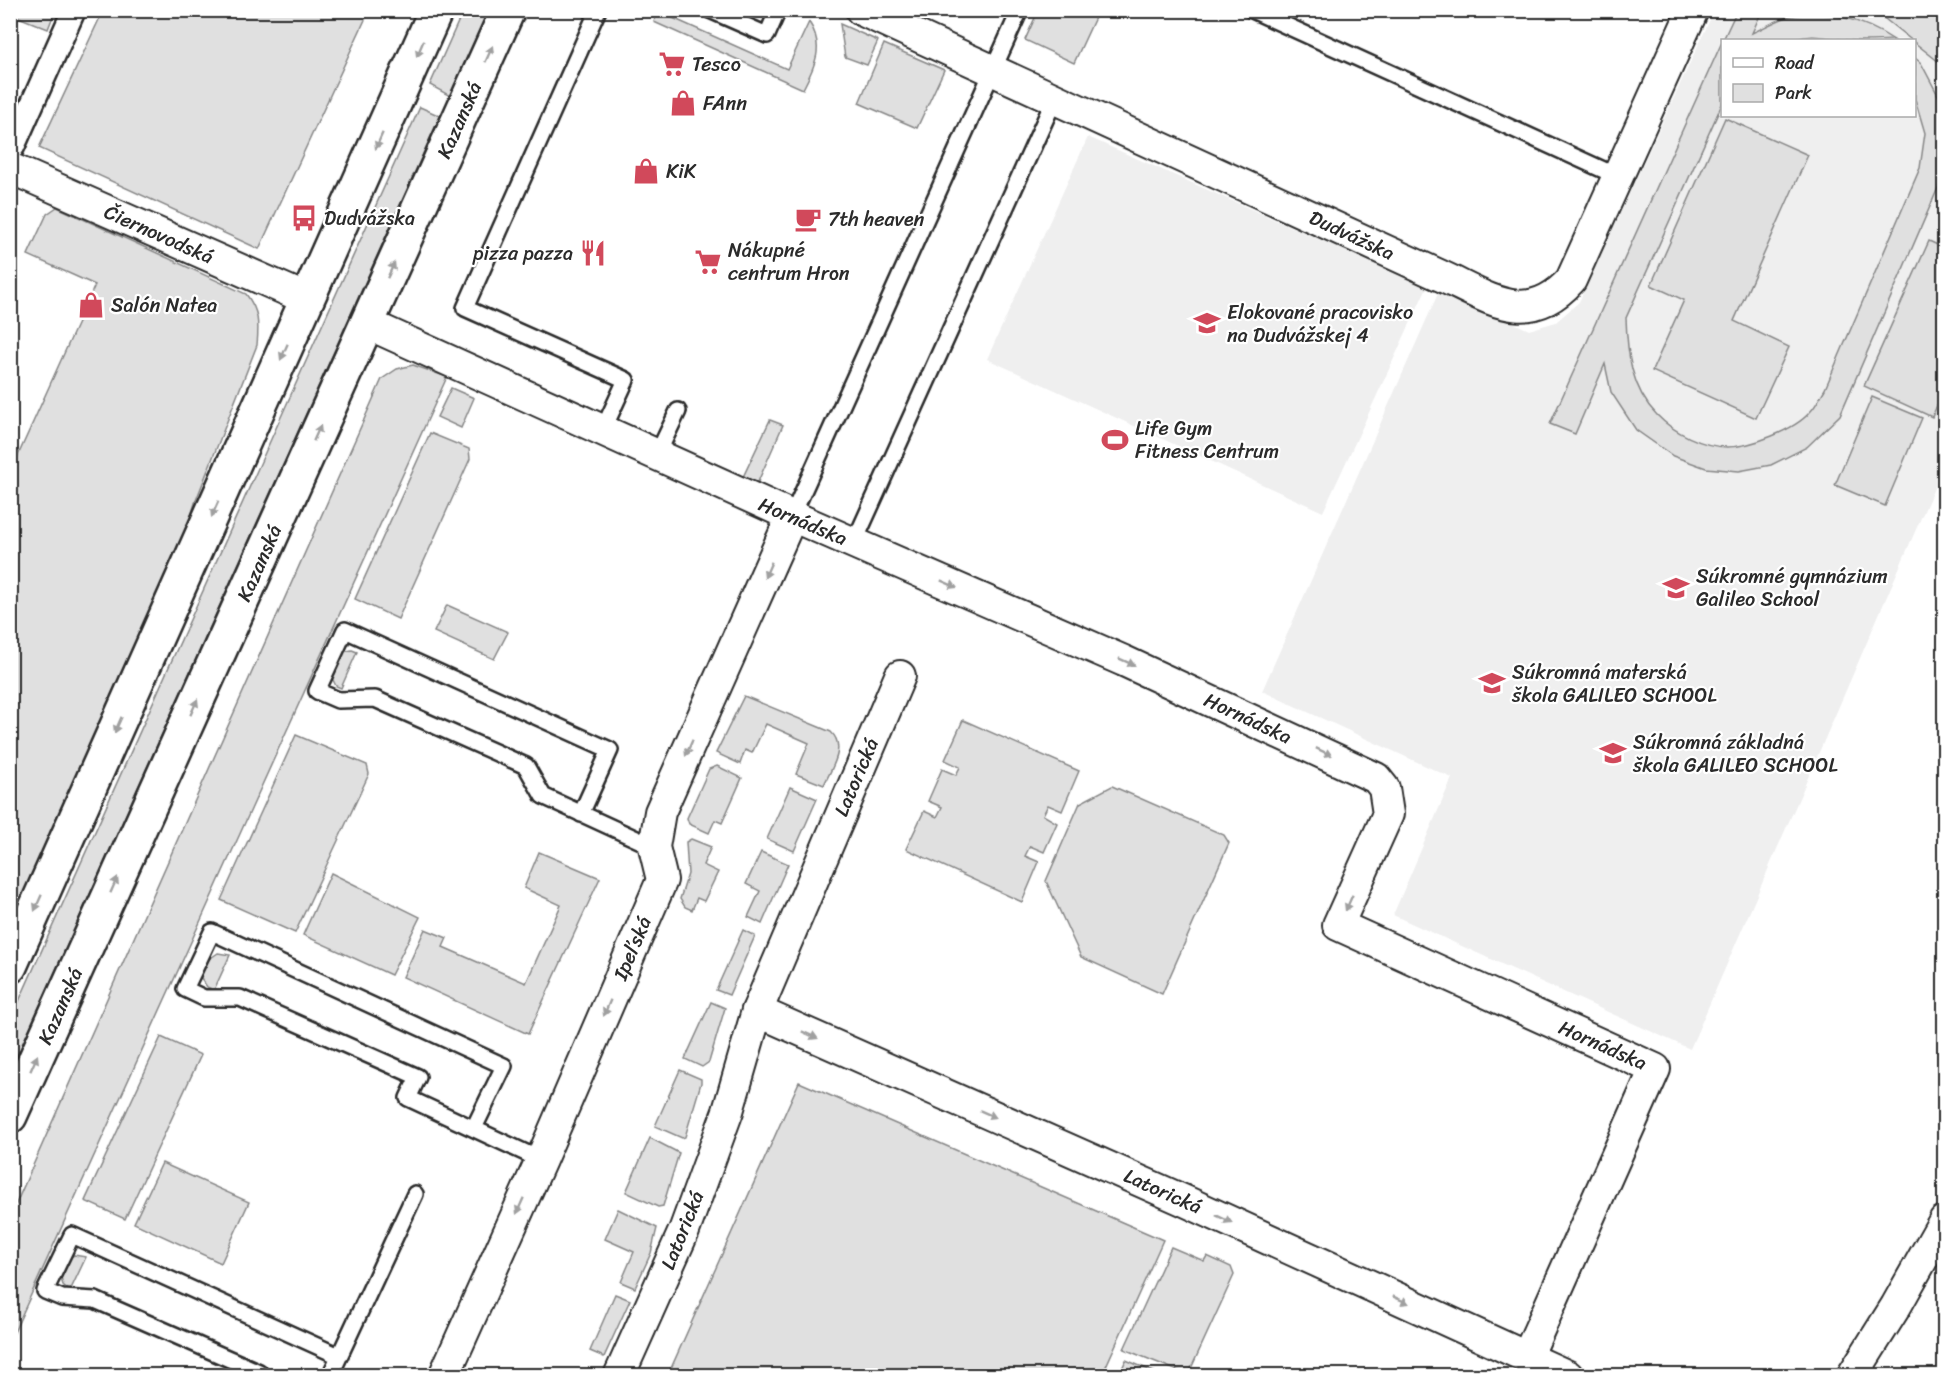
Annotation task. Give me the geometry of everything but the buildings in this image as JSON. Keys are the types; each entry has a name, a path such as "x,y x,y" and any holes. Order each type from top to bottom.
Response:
{"main road":[{"path":"10,966 436,10"},
{"name":"Kazanská","path":"10,1116 508,10"}],"street":[{"path":"13,168 74,10"},
{"name":"Dudvážska","path":"874,13 1448,279 1517,307 1539,304 1556,295 1571,280 1693,10"},
{"name":"Čiernovodská","path":"13,168 308,299"},
{"name":"Hornádska","path":"366,323 792,516 1124,661 1376,778 1384,788 1388,814 1338,925 1656,1069 1527,1357"},
{"name":"Ipeľská","path":"444,1376 541,1160 662,880 654,847 660,812 792,516"},
{"name":"Latorická","path":"619,1376 684,1231 728,1111 757,1011 900,676"},
{"name":"Latorická","path":"757,1011 1164,1191 1568,1376"},
{"path":"1852,1376 1896,1306 1944,1221"}],"lane":[{"path":"598,10 465,308 626,380 603,430"},
{"path":"710,10 767,35 778,10"},
{"path":"792,516 991,69 1020,10"},
{"path":"1252,10 1619,177"},
{"path":"854,543 1055,98"},
{"path":"657,455 678,411"},
{"path":"581,814 610,750 345,630 317,691 338,700 375,699 526,766 543,796 581,814 654,847"},
{"path":"474,1128 504,1066 212,932 185,989 204,998 240,998 418,1077 408,1098 541,1160"},
{"path":"330,1376 415,1194"},
{"path":"258,1376 259,1372 95,1300 62,1298 45,1291 72,1235 339,1356"}],"shaded area":[{"path":"1714,11 1875,11 1912,39 1721,39 1721,117 1916,117 1916,43 1944,66 1944,465 1690,1049 1393,915 1452,778 1262,691 1440,289 1529,330 1556,322 1579,302"},
{"name":"Elokované pracovisko na Dudvážskej 4","path":"1088,137 1427,287 1323,512 987,359"}],"green space":[{"path":"12,10 55,11 48,29 11,14"},
{"path":"1737,10 1762,11 1752,33 1786,17 1818,14 1858,22 1892,39 1838,39 1814,36 1798,39 1723,39"},
{"path":"103,11 369,11 259,249 39,148"},
{"path":"463,11 488,11 450,96 430,85"},
{"path":"657,11 787,69 809,22 816,39 814,64 803,89 654,22"},
{"path":"1038,11 1098,11 1074,63 1025,40"},
{"path":"1875,11 1944,11 1944,66 1916,44 1916,39 1910,39"},
{"path":"840,24 878,41 867,65 845,57"},
{"path":"884,44 944,70 917,128 859,103"},
{"path":"1721,44 1721,106 1626,318 1629,357 1636,382 1648,405 1680,433 1699,441 1727,447 1748,444 1783,431 1803,419 1825,389 1920,168 1925,133 1916,102 1916,59 1921,63 1940,99 1944,116 1944,174 1840,415 1807,447 1771,465 1739,471 1706,468 1673,456 1636,430 1611,392 1605,364 1575,434 1550,424"},
{"path":"420,107 440,116 11,1070 11,1019"},
{"path":"1725,118 1808,155 1734,321 1789,347 1756,418 1652,371 1684,300 1651,285"},
{"path":"57,207 246,294 256,312 258,337 257,345 195,503 170,583 11,933 11,471 95,285 28,255 47,214"},
{"path":"1929,241 1944,248 1944,389 1932,417 1864,386"},
{"path":"413,365 447,377 11,1339 11,1215 382,379 397,369"},
{"path":"451,388 474,398 461,428 437,417"},
{"path":"1872,397 1922,418 1885,506 1835,485"},
{"path":"770,420 783,425 757,484 743,477"},
{"path":"430,433 469,449 470,459 398,619 355,599"},
{"path":"447,605 508,632 494,659 434,632"},
{"path":"352,650 357,652 341,688 336,686 331,676 342,652"},
{"path":"744,696 831,732 836,738 838,751 824,785 796,774 809,743 766,724 752,753 745,750 740,764 716,753"},
{"path":"963,720 1079,771 1062,811 1048,805 1043,815 1057,823 1044,852 1030,846 1025,856 1039,862 1022,902 906,849 924,811 937,817 942,807 928,801 942,769 956,775 960,767 945,760"},
{"path":"296,735 367,765 369,774 295,933 221,900"},
{"path":"717,766 742,778 722,823 715,820 709,833 689,824 687,818 709,769"},
{"path":"1112,786 1224,835 1229,843 1162,994 1081,957 1046,881 1080,803"},
{"path":"790,787 817,799 794,851 767,839"},
{"path":"691,839 711,847 703,865 718,872 704,901 697,898 692,910 685,907 680,899 688,874 686,842"},
{"path":"539,852 600,878 528,1034 403,977 425,929 447,938 443,947 526,983 561,905 524,888"},
{"path":"761,852 788,864 762,924 748,917 760,891 746,884"},
{"path":"331,873 420,917 391,975 303,935"},
{"path":"743,930 755,936 729,995 716,990"},
{"path":"218,953 230,955 214,990 207,987 201,978 205,962"},
{"path":"711,1002 725,1008 709,1062 702,1067 685,1059"},
{"path":"161,1037 201,1055 125,1219 85,1201"},
{"path":"680,1070 701,1079 685,1137 682,1138 655,1126"},
{"path":"799,1082 1163,1240 1102,1375 668,1375"},
{"path":"650,1138 679,1153 663,1206 658,1207 626,1192"},
{"path":"162,1163 249,1202 221,1263 134,1223"},
{"path":"618,1209 657,1228 651,1253 635,1288 621,1282 634,1252 605,1239"},
{"path":"1171,1247 1204,1261 1207,1256 1231,1267 1234,1275 1188,1375 1124,1349"},
{"path":"74,1255 86,1257 70,1291 63,1285 59,1272 67,1259"},
{"path":"615,1294 630,1300 604,1357 590,1351"},
{"path":"1126,1360 1161,1375 1119,1375"}],"place":[{"name":"Tesco","path":"672,64"},
{"name":"FAnn","path":"683,103"},
{"name":"KiK","path":"646,171"},
{"name":"Dudvážska","path":"304,218"},
{"name":"7th heaven","path":"808,219"},
{"name":"pizza pazza","path":"593,253"},
{"name":"Nákupné centrum Hron","path":"708,262"},
{"name":"Salón Natea","path":"91,305"},
{"name":"Elokované pracovisko na Dudvážskej 4","path":"1207,323"},
{"name":"Life Gym Fitness Centrum","path":"1115,440"},
{"name":"Súkromné gymnázium Galileo School","path":"1676,588"},
{"name":"Súkromná materská škola GALILEO SCHOOL","path":"1492,683"},
{"name":"Súkromná základná škola GALILEO SCHOOL","path":"1613,753"}]}
